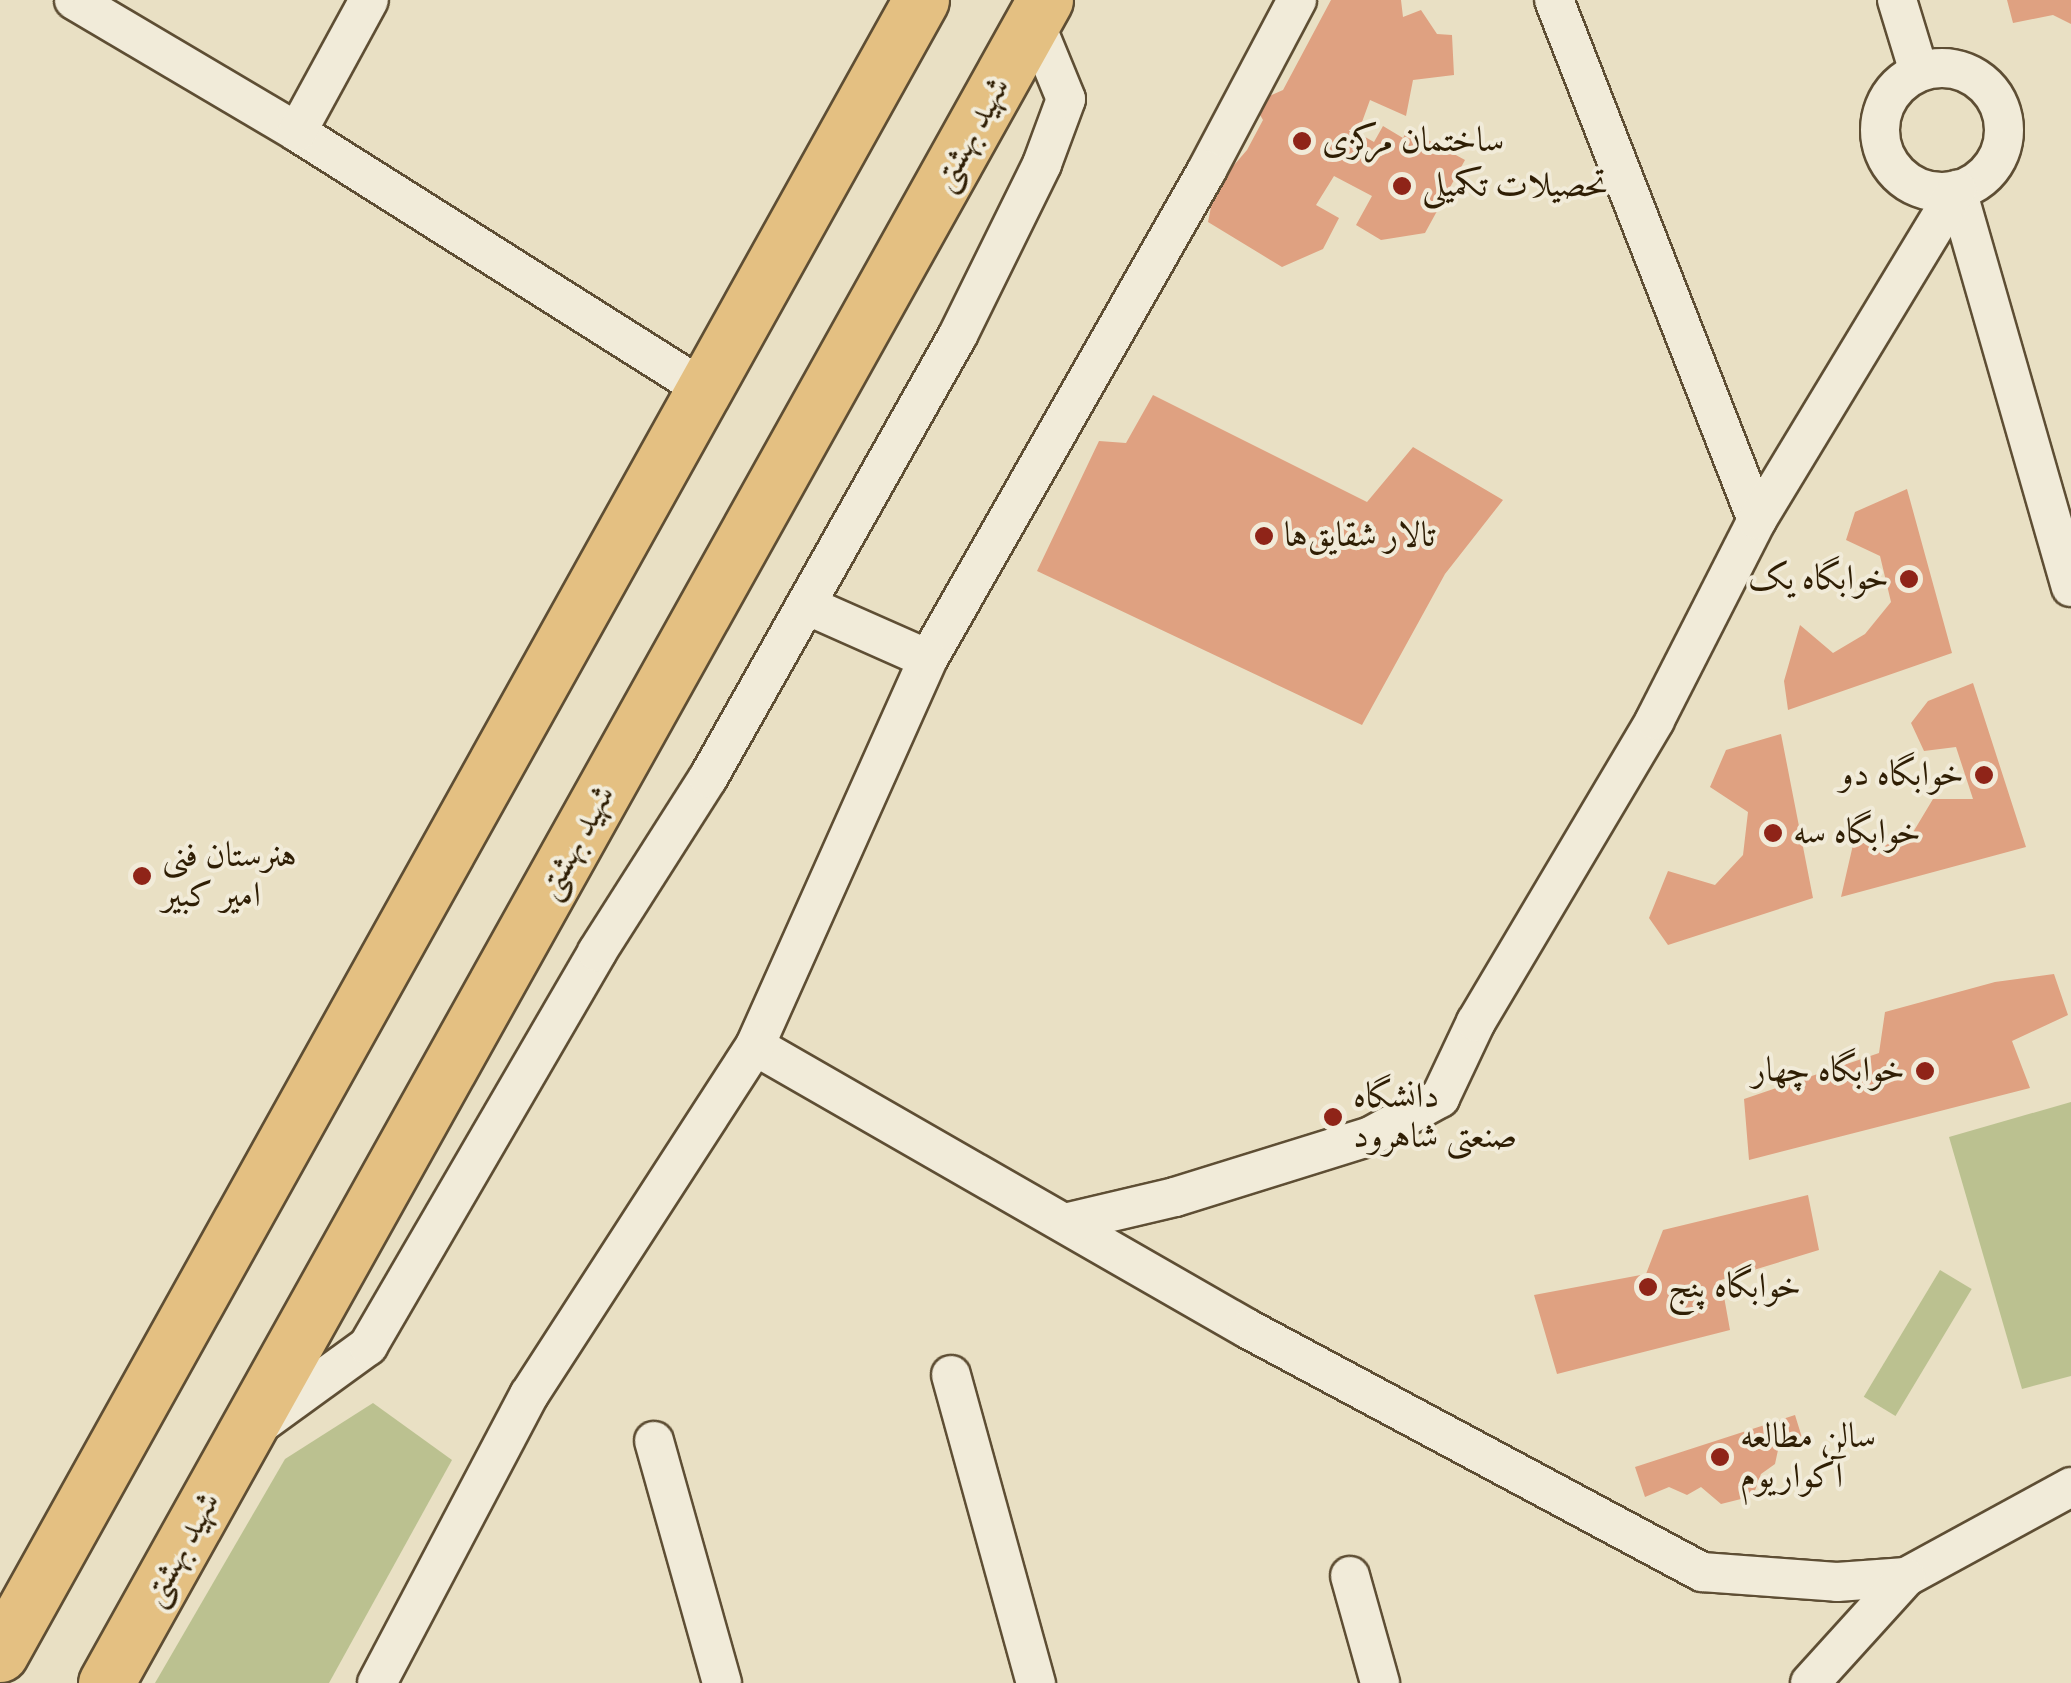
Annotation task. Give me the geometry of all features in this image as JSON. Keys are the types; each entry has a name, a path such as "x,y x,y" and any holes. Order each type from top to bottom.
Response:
{"highway":[{"path":"0,1654 921,0"},
{"name":"شهید بهشتی","path":"106,1683 1040,10"}],"lane":[{"path":"74,0 297,132 705,390"},
{"path":"297,132 369,0"},
{"path":"377,1683 529,1395 754,1046 928,659 1207,170 1297,0"},
{"path":"1554,0 1756,520"},
{"path":"1897,0 1919,72"},
{"path":"245,1436 368,1346 597,952 708,778 958,335 1042,164 1066,99 1040,10"},
{"path":"1939,68 1978,79 1992,93 2001,111 2001,150 1976,182 1958,190 1936,192 1916,187 1886,159 1880,118 1888,98 1919,72 1939,68"},
{"path":"1069,1222 1175,1196 1371,1136 1440,1098 1476,1022 1654,720 1756,520 1958,190"},
{"path":"1958,190 2062,521 2071,586"},
{"path":"806,605 928,659"},
{"path":"754,1046 1069,1222 1248,1329 1702,1572 1838,1582 1906,1576"},
{"path":"951,1375 1036,1683"},
{"path":"654,1442 722,1683"},
{"path":"1810,1683 1906,1576 2071,1488"},
{"path":"1350,1576 1380,1683"}],"green space":[{"path":"2071,1102 2071,1376 2022,1389 1949,1137"},
{"path":"1940,1270 1972,1289 1895,1416 1864,1397"},
{"path":"373,1403 452,1460 329,1683 155,1683 285,1459"}],"building":[{"name":"ساختمان مرکزی","path":"1331,0 1401,0 1403,17 1421,10 1437,34 1452,35 1454,75 1413,80 1406,116 1370,100 1358,133 1374,142 1383,126 1403,138 1408,129 1465,160 1425,233 1381,240 1356,225 1372,196 1334,176 1316,205 1339,218 1323,249 1282,267 1208,222 1215,187 1247,150 1263,120 1253,103 1283,90"},
{"path":"2007,0 2071,0 2071,24 2053,15 2013,23"},
{"name":"تالار شقایق‌‌ها","path":"1153,395 1367,502 1413,447 1503,500 1445,574 1362,725 1037,571 1099,441 1126,443"},
{"name":"خوابگاه یک","path":"1907,489 1952,653 1788,710 1784,681 1800,625 1833,653 1865,634 1891,602 1880,556 1846,540 1855,512"},
{"name":"خوابگاه دو","path":"1973,683 2026,847 1841,897 1855,836 1881,847 1912,834 1933,799 1973,799 1956,747 1924,751 1911,723 1928,701"},
{"name":"خوابگاه سه","path":"1781,734 1813,898 1668,945 1649,918 1668,871 1715,885 1743,855 1748,812 1710,787 1726,750"},
{"name":"خوابگاه چهار","path":"2054,974 2068,1015 2012,1041 2030,1088 1749,1160 1744,1099 1879,1053 1885,1012 1995,982"},
{"name":"خوابگاه پنج","path":"1808,1195 1819,1250 1721,1280 1730,1330 1557,1374 1534,1295 1646,1274 1663,1230"},
{"name":"سالن مطالعه آکواریوم","path":"1795,1415 1804,1444 1778,1450 1775,1464 1761,1474 1753,1496 1721,1504 1701,1487 1687,1495 1669,1487 1645,1497 1635,1467"}],"place":[{"name":"ساختمان مرکزی","path":"1302,141"},
{"name":"تحصیلات تکمیلی","path":"1402,186"},
{"name":"تالار شقایق‌‌ها","path":"1264,536"},
{"name":"خوابگاه یک","path":"1909,579"},
{"name":"خوابگاه دو","path":"1984,775"},
{"name":"خوابگاه سه","path":"1773,833"},
{"name":"هنرستان فنی امیر کبیر","path":"142,876"},
{"name":"خوابگاه چهار","path":"1925,1071"},
{"name":"دانشگاه صنعتی شاهرود","path":"1333,1117"},
{"name":"خوابگاه پنج","path":"1648,1287"},
{"name":"سالن مطالعه آکواریوم","path":"1720,1457"}]}
